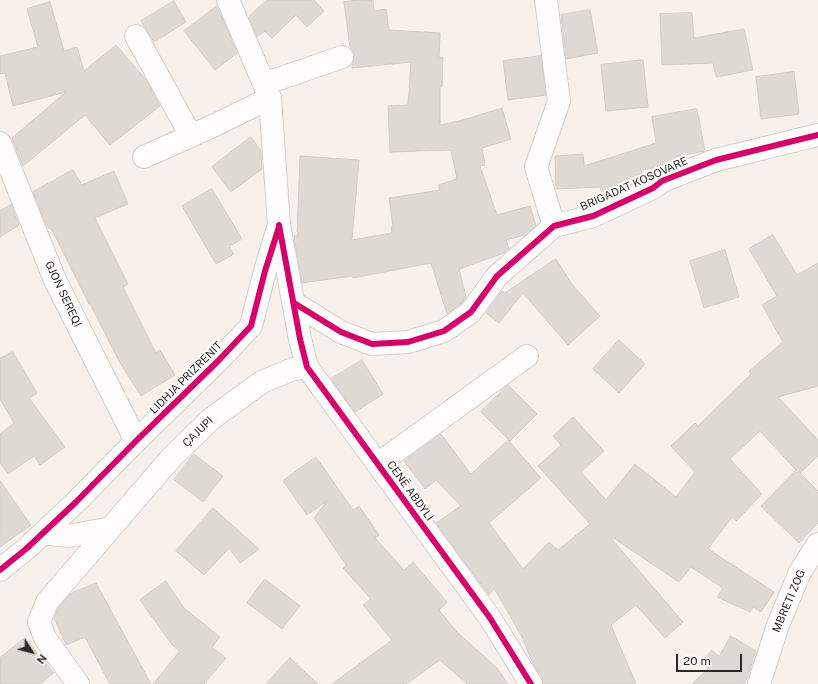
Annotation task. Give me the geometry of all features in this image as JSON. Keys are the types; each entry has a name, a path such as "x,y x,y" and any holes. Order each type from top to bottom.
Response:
{"street":[{"name":"LIDHJA PRIZRENIT","path":"228,0 267,91 279,225 294,303"},
{"path":"546,0 559,101 536,167 554,226"},
{"path":"136,36 191,136"},
{"path":"144,157 191,136 267,91 342,57"},
{"name":"BRIGADAT KOSOVARE","path":"294,303 340,332 372,344 408,342 444,331 471,312 497,276 554,226 593,216 653,188 662,181 716,160 818,135"},
{"name":"GJON SEREQI","path":"0,143 55,280 136,441"},
{"name":"LIDHJA PRIZRENIT","path":"0,570 76,502 218,361 251,326 265,271 279,225"},
{"name":"CENË ABDYLI","path":"294,303 307,367 490,618 531,684"},
{"path":"378,464 527,356"},
{"name":"ÇAJUPI","path":"78,684 45,638 39,622 47,602 171,458 211,419 262,382 293,369 307,367"},
{"path":"43,533 68,536 111,528"},
{"name":"MBRETI ZOG","path":"759,684 778,625 800,572 818,544"}],"building":[{"path":"267,0 314,0 324,11 307,27 296,15 272,38 265,31 257,37 249,17"},
{"path":"373,0 374,11 386,9 389,30 440,33 439,57 443,57 442,87 440,87 440,125 463,120 502,108 511,139 482,148 485,165 480,166 497,215 530,206 536,226 525,235 506,240 509,249 504,253 459,269 466,297 462,303 447,314 431,263 353,278 352,276 302,283 294,236 297,236 300,156 359,160 352,240 392,233 391,227 393,226 389,198 440,190 438,185 457,179 451,150 390,152 388,106 408,105 411,62 352,68 354,53 350,47 344,2"},
{"path":"174,1 186,22 154,42 141,21"},
{"path":"50,2 64,51 77,47 84,71 116,45 147,81 160,106 110,145 85,115 23,166 12,138 66,92 13,106 5,73 0,74 0,56 38,47 27,9"},
{"path":"217,6 237,53 215,70 184,31"},
{"path":"590,10 598,53 566,59 561,15"},
{"path":"692,13 694,38 744,29 753,70 716,77 713,63 662,65 660,14"},
{"path":"541,56 546,95 508,100 503,61"},
{"path":"643,60 648,107 606,111 601,65"},
{"path":"794,72 799,114 761,119 756,77"},
{"path":"697,109 705,151 675,157 676,162 665,166 641,170 644,179 603,197 600,187 556,189 555,156 583,154 584,166 656,143 652,117"},
{"path":"251,137 261,151 262,169 231,192 212,167"},
{"path":"73,170 82,185 114,171 128,204 95,218 128,284 123,287 156,353 160,350 175,375 141,396 119,361 51,228 49,229 45,222 33,192"},
{"path":"212,189 242,239 229,246 234,254 216,264 182,206"},
{"path":"11,205 19,225 0,237 0,211"},
{"path":"773,235 797,275 818,263 818,386 778,397 818,440 818,456 800,473 818,491 818,523 799,543 761,506 796,470 760,431 730,459 762,494 736,521 732,517 708,549 774,592 761,612 753,607 750,612 717,597 723,588 691,567 679,582 612,537 611,538 683,622 665,638 636,605 611,625 636,684 543,684 542,677 533,664 522,637 494,588 489,595 436,523 461,506 436,480 425,489 404,461 441,434 471,474 508,440 541,478 489,523 523,569 549,542 558,550 590,524 538,466 561,445 553,436 573,417 604,451 581,472 606,500 635,464 676,497 695,472 671,446 695,423 698,426 751,374 749,371 783,342 762,305 777,296 749,249"},
{"path":"725,250 739,297 704,308 690,261"},
{"path":"556,259 571,283 600,316 568,345 523,293 499,323 486,313 502,291 504,293"},
{"path":"619,340 645,364 619,393 593,369"},
{"path":"13,352 37,393 29,398 65,447 40,465 34,456 8,474 0,463 0,434 14,423 0,399 0,359"},
{"path":"362,360 383,394 355,412 331,379"},
{"path":"508,385 537,414 510,441 481,412"},
{"path":"194,454 223,476 203,502 174,480"},
{"path":"316,457 353,510 359,506 379,535 375,538 404,570 413,562 447,602 439,610 457,632 497,668 508,684 467,684 440,660 406,684 332,684 392,640 363,605 371,599 343,568 346,565 314,518 327,501 307,515 283,481"},
{"path":"0,481 31,525 0,547"},
{"path":"213,508 259,549 240,563 229,548 204,575 176,551"},
{"path":"265,579 300,606 282,629 247,603"},
{"path":"166,581 184,608 220,637 212,647 226,658 204,684 153,684 180,651 173,646 140,600"},
{"path":"96,583 151,684 110,684 85,637 66,645 54,618 58,609 70,594"},
{"path":"731,636 756,651 744,684 692,684 708,669 701,662 712,650 719,656"},
{"path":"25,638 54,673 40,684 0,684 0,658"},
{"path":"290,658 318,684 266,684"}],"cycle path":[{"path":"294,303 341,332 372,344 408,342 444,331 471,312 497,276 554,226 593,216 653,188 662,181 716,160 818,135"},
{"path":"279,225 300,339 307,367 490,618 531,684"},
{"path":"0,570 26,549 76,502 218,361 251,326 265,271 279,227"}]}
